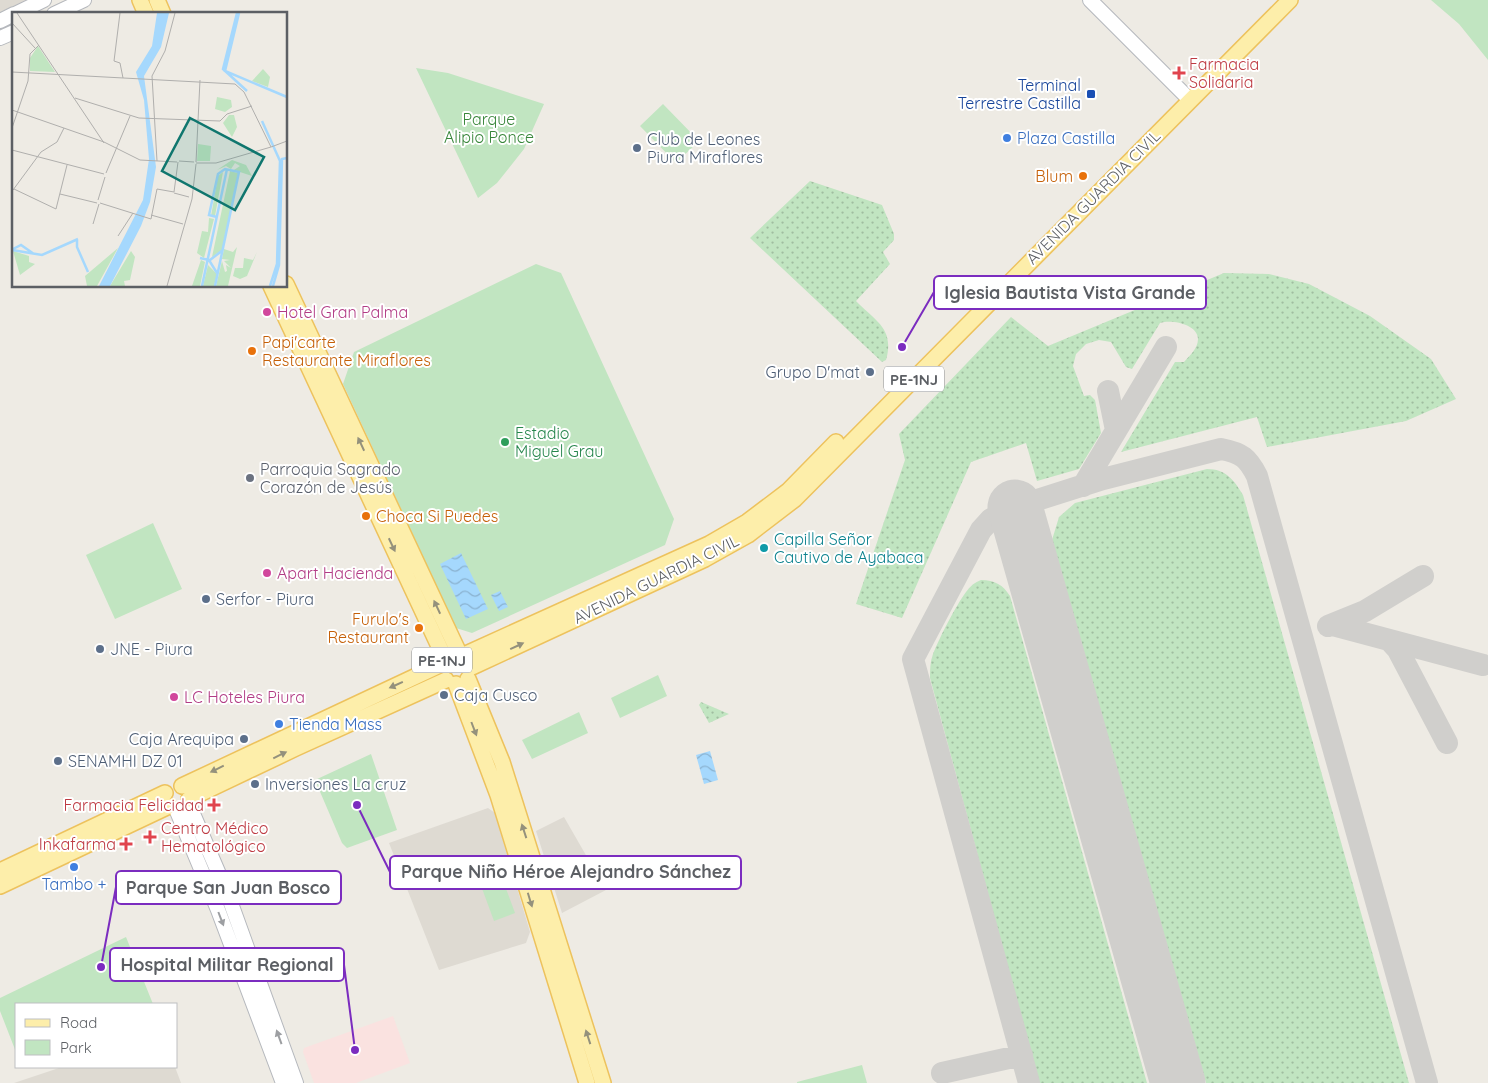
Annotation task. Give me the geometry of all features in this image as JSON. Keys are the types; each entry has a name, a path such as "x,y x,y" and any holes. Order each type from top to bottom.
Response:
{"main road":[{"path":"18,12 44,0"},
{"path":"58,12 84,0"},
{"path":"140,0 145,12"},
{"path":"158,0 163,12"},
{"path":"1090,0 1186,97"},
{"name":"AVENIDA GUARDIA CIVIL","path":"0,886 25,867 178,799 240,766 456,667 705,559 748,535 795,499 900,385 1186,97 1276,0"},
{"name":"AVENIDA GUARDIA CIVIL","path":"1186,97 1290,0"},
{"path":"0,21 12,15"},
{"path":"0,38 12,33"},
{"path":"272,288 456,667"},
{"path":"288,288 456,667"},
{"name":"PE-1NJ","path":"456,667 498,795 587,1083"},
{"name":"PE-1NJ","path":"456,667 502,762 603,1083"},
{"path":"178,799 283,1083"},
{"path":"178,799 228,895 296,1083"},
{"name":"AVENIDA GUARDIA CIVIL","path":"0,871 25,867"}],"shaded area":[{"path":"0,0 36,0 0,18"},
{"path":"488,808 495,813 530,932 526,943 439,970 389,843"},
{"path":"564,817 606,890 562,913 536,831"},
{"path":"393,1016 410,1063 356,1083 314,1083 303,1052 304,1048"},
{"path":"59,1068 175,1068 181,1083 14,1083"}],"green space":[{"path":"1431,0 1488,0 1488,60 1459,24"},
{"name":"Parque Alipio Ponce","path":"416,68 448,73 544,104 524,149 497,183 478,198"},
{"path":"663,104 699,141 676,163 640,126"},
{"path":"810,181 882,205 894,234 894,240 883,252 890,264 856,301 882,326 888,340 886,360 882,362 750,238"},
{"name":"Estadio Miguel Grau","path":"536,264 561,273 674,519 665,545 472,633 456,628 343,384 354,352"},
{"path":"1224,273 1269,274 1309,284 1370,316 1431,359 1456,399 1406,421 1267,447 1257,417 1121,452 1175,362 1184,362 1195,349 1198,343 1197,334 1189,326 1177,322 1160,323 1132,369 1126,367 1111,342 1099,340 1086,344 1076,354 1073,366 1084,396 1090,395 1095,400 1101,433 1079,469 1037,481 1026,443 971,462 902,618 856,604 905,460 899,434 1011,317 1048,346"},
{"path":"1207,469 1219,471 1229,476 1243,495 1409,1083 1206,1083 1052,540 1059,517 1075,503"},
{"path":"153,523 182,589 115,619 86,555"},
{"path":"981,580 998,584 1010,596 1147,1083 1039,1083 930,678 932,657 948,622 971,586"},
{"path":"658,675 667,696 620,718 611,698"},
{"path":"701,702 729,714 709,723 699,705"},
{"path":"579,712 588,733 532,759 522,740"},
{"path":"371,754 397,830 347,848 342,843 315,780"},
{"path":"501,875 515,913 494,921 480,883"},
{"path":"126,937 153,1003 15,1003 15,1049 0,1011 0,998"},
{"path":"862,1065 867,1083 797,1083 797,1082"}],"water":[{"path":"461,553 488,609 466,619 440,564"},
{"path":"500,591 508,607 499,611 491,595"},
{"path":"710,751 718,780 704,784 696,755"}],"taxiway":[{"path":"1083,486 1166,347"},
{"path":"1108,391 1116,430"},
{"path":"1029,1083 913,659 981,530 991,519 1015,507 1103,479 1221,449 1244,457 1257,476 1427,1083"},
{"path":"1328,626 1365,611 1423,576"},
{"path":"1333,625 1483,665"},
{"path":"1389,640 1398,650 1447,743"},
{"path":"942,1073 1022,1055"}],"runway":[{"path":"1015,507 1178,1083"}],"place":[{"name":"Farmacia Solidaria","path":"1179,73"},
{"name":"Terminal Terrestre Castilla","path":"1091,94"},
{"name":"Plaza Castilla","path":"1007,138"},
{"name":"Club de Leones Piura Miraflores","path":"637,148"},
{"name":"Blum","path":"1083,176"},
{"name":"Hotel Gran Palma","path":"267,312"},
{"name":"Iglesia Bautista Vista Grande","path":"902,347"},
{"name":"Papi'carte Restaurante Miraflores","path":"252,351"},
{"name":"Grupo D'mat","path":"870,372"},
{"name":"Estadio Miguel Grau","path":"505,442"},
{"name":"Parroquia Sagrado Corazón de Jesús","path":"250,478"},
{"name":"Choca Si Puedes","path":"366,516"},
{"name":"Capilla Señor Cautivo de Ayabaca","path":"764,548"},
{"name":"Apart Hacienda","path":"267,573"},
{"name":"Serfor - Piura","path":"206,599"},
{"name":"Furulo's Restaurant","path":"419,628"},
{"name":"JNE - Piura","path":"100,649"},
{"name":"Caja Cusco","path":"444,695"},
{"name":"LC Hoteles Piura","path":"174,697"},
{"name":"Tienda Mass","path":"279,724"},
{"name":"Caja Arequipa","path":"244,739"},
{"name":"SENAMHI DZ 01","path":"58,761"},
{"name":"Inversiones La cruz","path":"255,784"},
{"name":"Farmacia Felicidad","path":"214,805"},
{"name":"Parque Niño Héroe Alejandro Sánchez","path":"357,805"},
{"name":"Centro Médico Hematológico","path":"150,837"},
{"name":"Inkafarma","path":"126,844"},
{"name":"Tambo +","path":"74,867"},
{"name":"Parque San Juan Bosco","path":"101,967"},
{"name":"Hospital Militar Regional","path":"355,1050"}]}
